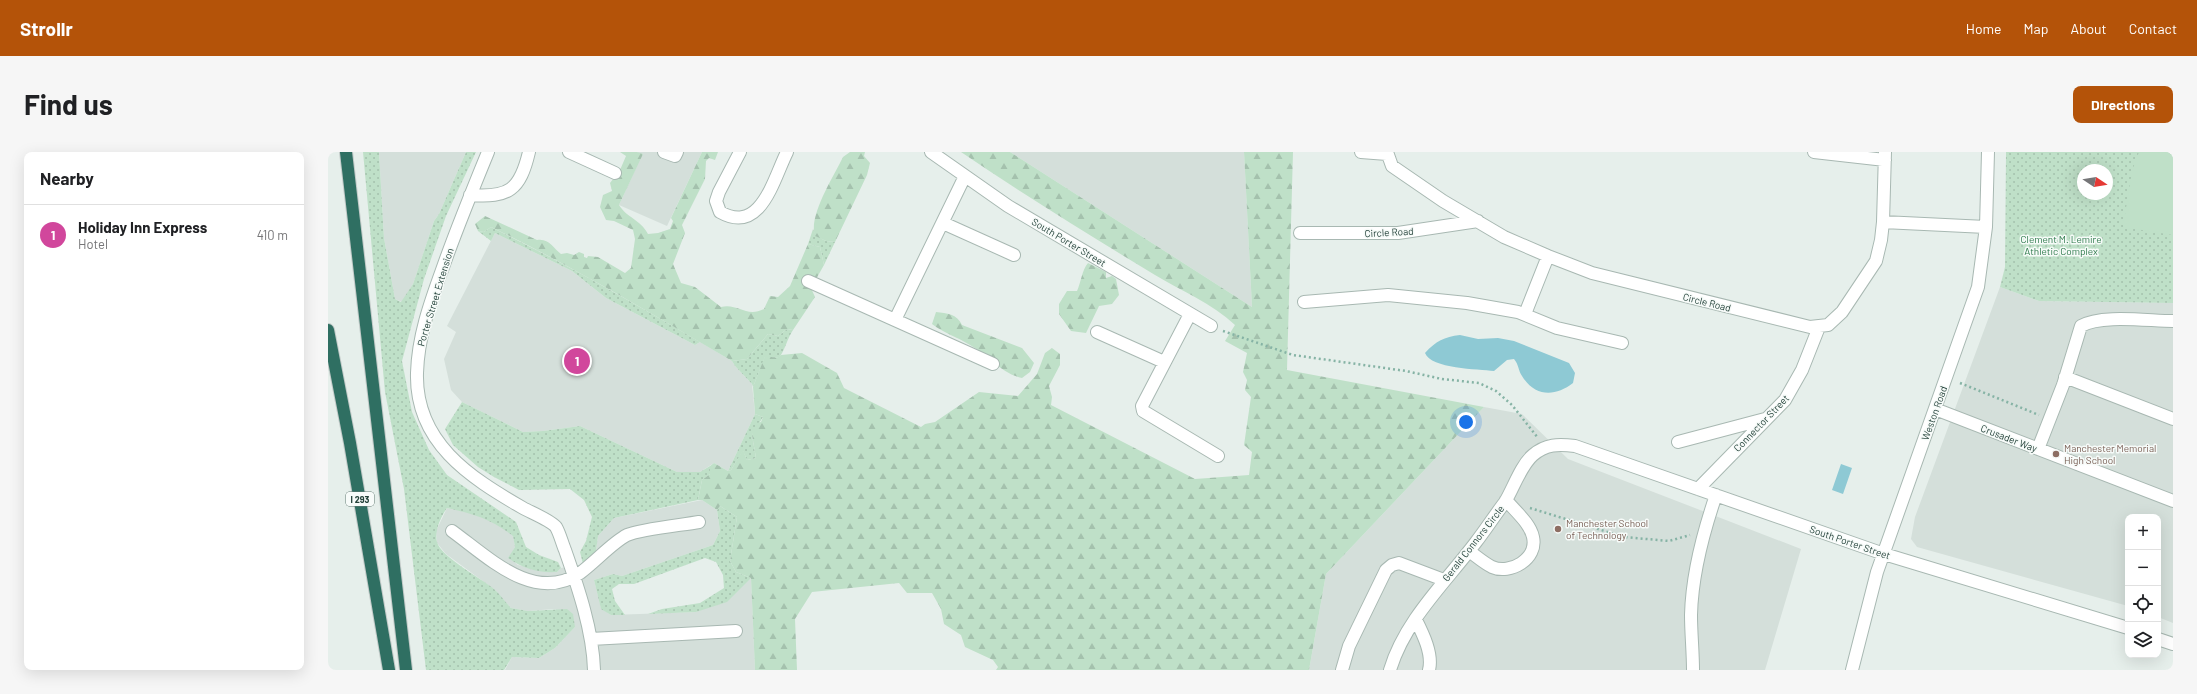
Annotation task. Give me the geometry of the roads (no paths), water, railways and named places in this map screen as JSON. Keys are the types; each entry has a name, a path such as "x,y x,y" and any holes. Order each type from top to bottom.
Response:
{"highway":[{"path":"346,152 406,670"},
{"name":"I 293","path":"328,330 350,443 389,670"}],"street":[{"name":"Porter Street Extension","path":"488,152 470,195 426,320 417,374 420,398 426,419 435,438 454,461 474,478 556,527 573,577"},
{"path":"470,195 492,196 510,190 517,183 522,173 529,152"},
{"path":"570,152 615,173"},
{"path":"664,152 674,156 677,152"},
{"path":"740,152 719,192 716,201 720,212 730,218 742,218 754,213 761,207 787,152"},
{"name":"South Porter Street","path":"931,152 1008,206 1211,326"},
{"name":"Circle Road","path":"1361,152 1387,153 1392,166 1478,221 1504,236 1592,274 1799,325 1820,327"},
{"path":"1814,152 1885,156 1883,222 1876,261 1842,312 1834,321 1820,327"},
{"name":"Weston Road","path":"1852,670 1884,554 1978,287 1986,227 1988,152"},
{"path":"895,320 966,176"},
{"name":"Circle Road","path":"1300,233 1398,233 1478,221"},
{"path":"1883,222 1986,227"},
{"path":"942,223 1014,255"},
{"path":"1525,314 1548,256"},
{"path":"808,281 993,364"},
{"path":"1304,302 1388,295 1468,303 1501,308 1525,314 1557,328 1622,343"},
{"path":"1190,314 1142,406 1143,411 1218,456"},
{"path":"2038,449 2066,377 2078,330 2081,326 2089,321 2102,319 2173,321"},
{"name":"Connector Street","path":"1698,489 1792,390 1820,327"},
{"path":"1097,332 1164,362"},
{"path":"2066,377 2173,419"},
{"name":"Crusader Way","path":"1935,409 2173,501"},
{"path":"1678,442 1766,418"},
{"name":"Gerald Connors Circle","path":"1390,670 1401,644 1416,620 1444,580 1469,551 1506,500 1531,456 1544,446 1560,444 1575,446"},
{"name":"South Porter Street","path":"1575,446 1884,554 2125,627"},
{"path":"1693,670 1691,614 1704,529 1716,495"},
{"path":"1469,551 1492,567 1506,570 1519,565 1531,554 1534,538 1526,522 1506,500"},
{"path":"452,531 513,575 530,582 547,584 573,577 628,535 699,522"},
{"path":"1342,670 1349,646 1386,570 1392,564 1399,563 1444,580"},
{"path":"573,577 591,639 594,670"},
{"path":"1416,620 1423,635 1430,659 1429,670"},
{"path":"591,639 736,631"},
{"path":"2161,640 2173,644"}],"water":[{"path":"1460,335 1478,339 1498,338 1514,341 1569,363 1575,373 1573,383 1559,391 1546,393 1533,388 1527,383 1514,359 1507,360 1494,371 1467,369 1445,365 1429,358 1425,353 1441,340"},
{"path":"1841,464 1852,468 1843,494 1832,490"}],"place":[{"name":"Holiday Inn Express","path":"577,361"},
{"name":"Manchester Memorial High School","path":"2056,454"},
{"name":"Manchester School of Technology","path":"1558,529"}],"park label":[{"name":"Clement M. Lemire Athletic Complex","path":"2061,244"}]}
